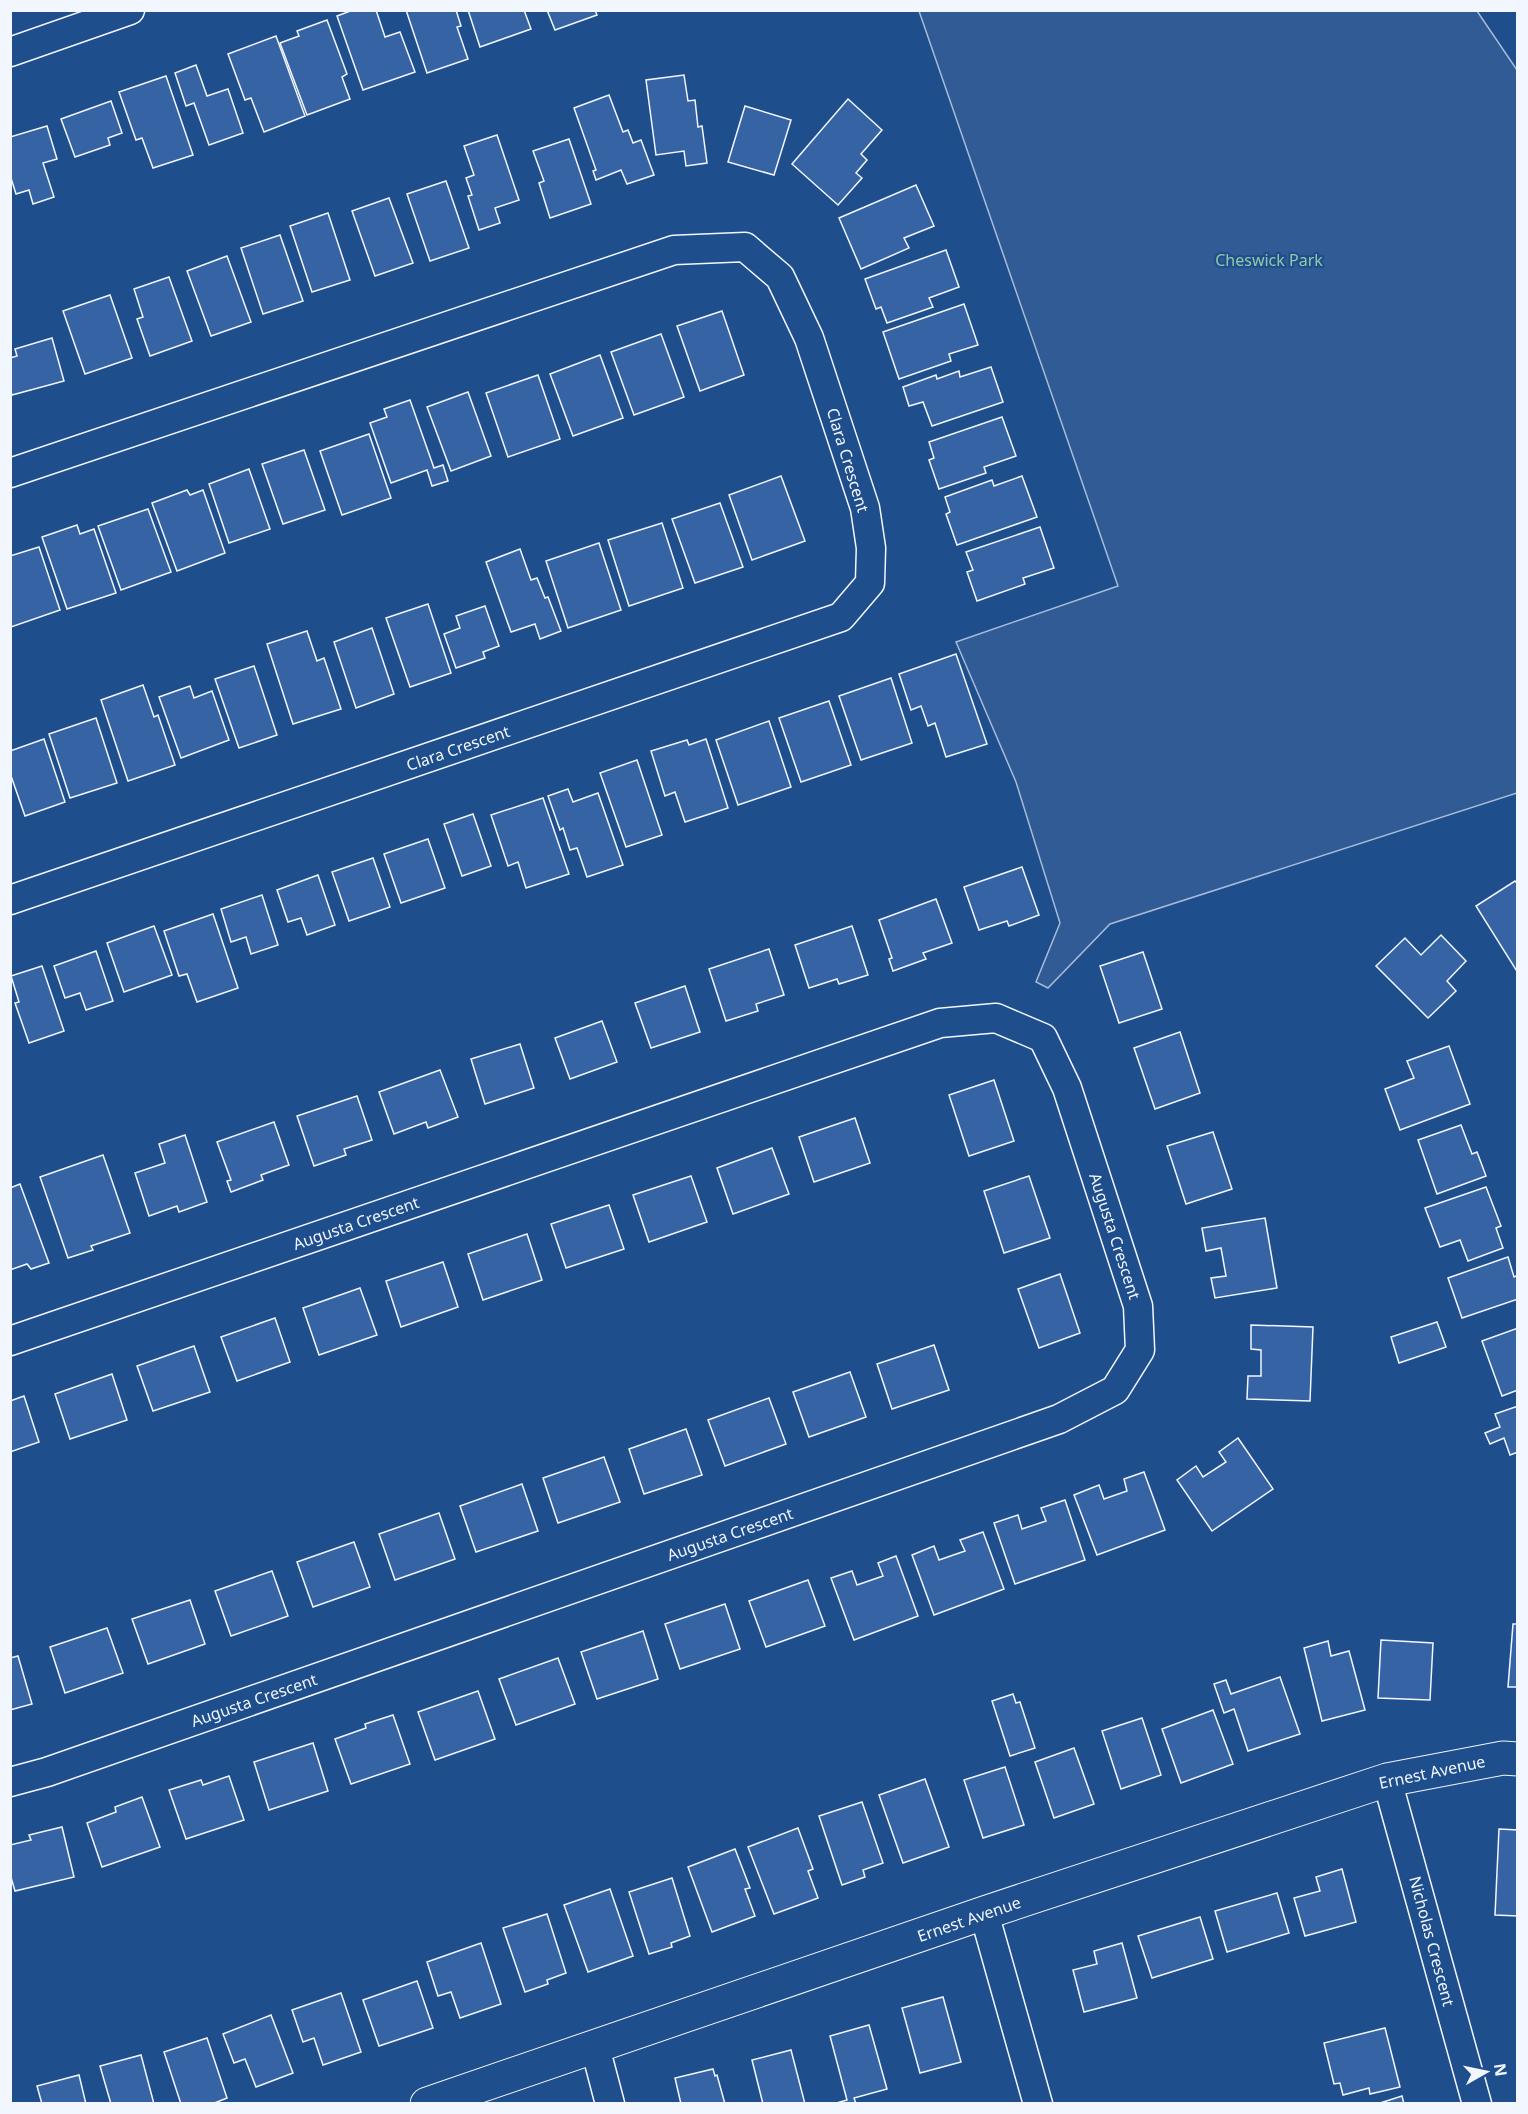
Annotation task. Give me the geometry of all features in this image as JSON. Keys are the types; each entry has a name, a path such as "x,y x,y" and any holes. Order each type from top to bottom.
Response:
{"street":[{"path":"10,52 130,10"},
{"name":"Clara Crescent","path":"10,473 674,250 745,247 780,277 809,338 866,508 871,548 870,583 842,617 10,900"},
{"name":"Augusta Crescent","path":"10,1341 940,1023 996,1018 1043,1038 1067,1088 1138,1306 1140,1350 1115,1390 1059,1419 47,1772 10,1782"},
{"name":"Ernest Avenue","path":"427,2103 984,1913 1386,1780 1503,1758 1518,1759"},
{"name":"Nicholas Crescent","path":"1386,1780 1477,2103"},
{"path":"984,1913 1038,2103"},
{"path":"595,2046 610,2103"}],"shaded area":[{"name":"Cheswick Park","path":"919,11 1477,11 1517,70 1517,793 1110,924 1048,988 1036,982 1060,923 1016,782 956,642 1118,586"}],"building":[{"path":"353,10 376,10 385,37 400,32 415,72 363,90 337,16"},
{"path":"406,10 456,10 461,26 457,27 468,59 427,73"},
{"path":"468,10 524,10 531,29 480,47"},
{"path":"547,10 595,10 597,15 555,30"},
{"path":"327,20 347,74 342,77 350,99 307,115 280,43 299,36 297,31"},
{"path":"276,36 305,116 264,132 251,98 245,100 228,54"},
{"path":"196,65 207,96 228,89 243,133 209,145 194,103 186,106 175,73"},
{"path":"684,75 688,101 695,100 698,127 702,126 707,163 686,166 684,151 656,155 646,80"},
{"path":"166,76 193,155 153,168 142,138 136,140 119,92"},
{"path":"609,95 623,132 628,130 633,143 641,140 654,175 627,184 621,170 596,180 593,171 596,170 574,108"},
{"path":"848,99 882,130 861,154 867,160 856,173 862,178 838,205 792,164"},
{"path":"111,101 122,133 108,138 110,145 75,157 61,119"},
{"path":"745,106 791,120 774,175 728,162"},
{"path":"47,126 57,159 43,163 54,197 33,204 29,190 16,194 10,175 10,137"},
{"path":"497,135 519,200 495,208 500,223 479,230 468,196 472,195 466,178 474,175 464,146"},
{"path":"569,139 591,204 550,218 539,183 544,181 533,151"},
{"path":"446,181 469,248 430,261 407,194"},
{"path":"916,185 934,226 904,238 909,248 861,269 839,218"},
{"path":"389,198 413,263 375,276 352,211"},
{"path":"328,213 350,280 312,292 290,226"},
{"path":"280,235 303,301 263,314 241,248"},
{"path":"946,250 959,287 929,298 933,307 887,323 881,307 876,309 865,279"},
{"path":"227,256 251,322 211,336 187,271"},
{"path":"169,277 192,341 150,356 137,319 143,317 134,289"},
{"path":"110,295 132,358 85,374 63,311"},
{"path":"964,304 978,345 949,354 951,361 899,379 883,332"},
{"path":"722,311 744,375 700,391 677,326"},
{"path":"661,334 684,397 634,415 611,352"},
{"path":"52,338 64,381 12,395 10,358 17,356 15,349"},
{"path":"600,355 623,418 573,436 550,374"},
{"path":"991,367 1003,402 932,426 923,402 909,406 903,387 936,375 937,379 959,371 960,377"},
{"path":"538,375 560,439 508,457 486,393"},
{"path":"468,392 491,456 451,471 427,407"},
{"path":"410,400 434,468 443,465 448,481 432,486 427,470 391,483 370,423 387,417 384,409"},
{"path":"1002,417 1016,456 984,467 986,473 939,489 929,460 934,458 929,442"},
{"path":"369,434 391,498 342,515 320,451"},
{"path":"304,450 325,510 283,524 262,464"},
{"path":"249,469 270,529 229,543 209,484"},
{"path":"781,476 805,541 752,560 729,495"},
{"path":"1022,476 1037,517 957,545 946,514 950,512 945,497 992,480 994,486"},
{"path":"187,490 190,495 203,490 225,553 177,571 152,503"},
{"path":"720,503 743,567 695,583 672,519"},
{"path":"148,509 171,572 121,590 98,526"},
{"path":"662,523 683,588 629,606 608,540"},
{"path":"77,525 80,534 94,529 116,593 67,609 42,537"},
{"path":"1040,527 1054,568 1023,578 1025,584 977,601 967,572 973,570 966,552"},
{"path":"599,543 621,610 568,628 546,561"},
{"path":"39,547 60,610 11,627 10,556"},
{"path":"520,549 531,580 537,578 545,598 548,597 561,631 540,639 535,624 511,632 486,562"},
{"path":"428,604 451,673 410,687 386,618"},
{"path":"485,606 499,646 483,652 485,658 456,668 444,634 460,628 456,616"},
{"path":"372,628 394,694 356,708 334,642"},
{"path":"307,631 317,661 324,658 341,709 293,724 267,644"},
{"path":"956,654 987,744 946,757 935,723 928,726 921,706 911,710 899,674"},
{"path":"254,666 277,735 239,748 215,679"},
{"path":"891,678 912,743 861,760 839,696"},
{"path":"143,685 154,717 158,715 175,765 128,781 101,700"},
{"path":"190,686 194,698 212,691 229,740 181,758 159,697"},
{"path":"829,701 851,765 801,782 779,718"},
{"path":"96,718 117,783 70,798 49,734"},
{"path":"769,721 791,787 738,805 716,740"},
{"path":"44,739 65,802 25,816 10,773 10,751"},
{"path":"706,739 728,808 685,822 675,792 665,796 651,751 687,740 689,745"},
{"path":"637,760 662,835 626,847 600,773"},
{"path":"568,789 573,802 598,793 623,865 587,877 577,848 570,850 563,828 560,830 548,796"},
{"path":"543,798 569,874 526,888 518,862 508,866 491,815"},
{"path":"473,814 491,866 462,876 444,824"},
{"path":"428,839 445,888 401,903 384,854"},
{"path":"373,858 390,907 349,921 332,872"},
{"path":"1022,867 1039,915 1009,926 1007,921 979,930 964,887"},
{"path":"318,875 335,925 307,935 301,918 288,922 277,890"},
{"path":"1515,881 1518,884 1518,973 1476,906"},
{"path":"262,895 278,945 251,954 246,937 231,942 221,909"},
{"path":"936,899 952,943 923,953 926,959 893,971 889,959 892,958 879,920"},
{"path":"213,914 238,988 197,1002 187,974 179,976 164,931"},
{"path":"154,926 172,975 124,992 107,943"},
{"path":"852,926 868,975 839,984 837,979 809,988 795,945"},
{"path":"1441,935 1466,961 1447,981 1456,991 1428,1018 1376,966 1405,938 1421,955"},
{"path":"769,949 784,995 756,1004 758,1011 726,1021 709,969"},
{"path":"96,951 113,1001 86,1010 80,993 65,998 54,966"},
{"path":"1143,952 1162,1009 1119,1023 1100,966"},
{"path":"42,966 64,1031 29,1043 15,1003 19,1002 11,976"},
{"path":"685,986 700,1032 651,1048 635,1003"},
{"path":"602,1021 617,1062 570,1079 555,1038"},
{"path":"1180,1032 1200,1093 1155,1109 1134,1048"},
{"path":"520,1044 534,1088 485,1104 471,1059"},
{"path":"1449,1046 1470,1104 1400,1130 1385,1089 1414,1078 1407,1061"},
{"path":"440,1070 458,1117 428,1128 426,1122 394,1134 379,1092"},
{"path":"994,1080 1014,1141 969,1156 949,1095"},
{"path":"357,1096 372,1140 344,1149 346,1155 314,1166 297,1116"},
{"path":"855,1118 870,1163 814,1182 799,1137"},
{"path":"274,1122 289,1165 261,1175 263,1180 231,1192 227,1181 231,1180 217,1142"},
{"path":"1461,1125 1472,1154 1477,1152 1486,1176 1437,1194 1418,1140"},
{"path":"1213,1132 1232,1189 1186,1204 1167,1146"},
{"path":"185,1135 207,1202 179,1212 177,1206 149,1216 135,1173 165,1163 159,1144"},
{"path":"772,1148 789,1194 733,1214 717,1168"},
{"path":"103,1155 130,1233 91,1246 93,1250 68,1258 40,1177"},
{"path":"691,1176 707,1222 649,1242 633,1195"},
{"path":"1029,1176 1050,1238 1004,1253 984,1191"},
{"path":"20,1184 49,1263 31,1269 27,1264 10,1270 10,1188"},
{"path":"1486,1187 1501,1226 1496,1228 1503,1248 1468,1261 1460,1240 1440,1247 1425,1208"},
{"path":"609,1205 624,1249 566,1268 551,1224"},
{"path":"1265,1218 1277,1288 1215,1298 1211,1278 1226,1276 1221,1248 1206,1251 1202,1228"},
{"path":"527,1234 542,1280 483,1300 468,1254"},
{"path":"1508,1257 1514,1277 1518,1275 1518,1299 1462,1318 1448,1278"},
{"path":"443,1262 458,1307 401,1327 386,1281"},
{"path":"1060,1274 1080,1333 1039,1348 1018,1289"},
{"path":"360,1288 377,1335 319,1355 303,1308"},
{"path":"275,1318 290,1362 237,1381 221,1337"},
{"path":"1437,1322 1446,1347 1399,1363 1391,1337"},
{"path":"1251,1325 1313,1327 1310,1401 1247,1399 1248,1376 1261,1376 1261,1350 1251,1349"},
{"path":"1518,1328 1518,1390 1502,1396 1482,1341"},
{"path":"934,1345 949,1390 892,1409 877,1364"},
{"path":"194,1346 210,1392 153,1411 137,1366"},
{"path":"850,1372 866,1417 809,1437 793,1392"},
{"path":"112,1374 127,1420 70,1439 55,1394"},
{"path":"24,1396 39,1442 10,1452 10,1401"},
{"path":"769,1398 786,1444 725,1466 708,1420"},
{"path":"1518,1406 1518,1452 1510,1455 1504,1438 1490,1444 1485,1433 1500,1427 1495,1414"},
{"path":"686,1429 702,1475 644,1494 629,1449"},
{"path":"1238,1438 1273,1489 1212,1531 1177,1480 1196,1466 1203,1477 1226,1462 1219,1452"},
{"path":"604,1457 620,1502 558,1523 543,1478"},
{"path":"1144,1472 1165,1530 1097,1555 1074,1495 1099,1485 1104,1499 1127,1491 1124,1479"},
{"path":"522,1484 538,1531 476,1552 460,1506"},
{"path":"1065,1500 1085,1560 1015,1584 994,1523 1018,1515 1022,1529 1046,1521 1041,1508"},
{"path":"439,1513 455,1559 395,1580 379,1534"},
{"path":"983,1532 1004,1589 934,1615 912,1555 934,1546 939,1560 965,1551 960,1540"},
{"path":"354,1542 370,1587 313,1607 297,1562"},
{"path":"896,1556 918,1616 854,1640 831,1578 852,1571 857,1585 883,1576 878,1563"},
{"path":"272,1571 288,1616 231,1636 215,1591"},
{"path":"808,1580 825,1626 766,1647 749,1601"},
{"path":"190,1600 205,1644 148,1664 132,1619"},
{"path":"725,1604 740,1649 680,1669 665,1624"},
{"path":"1513,1624 1518,1624 1518,1687 1508,1687"},
{"path":"107,1628 123,1673 65,1693 50,1647"},
{"path":"643,1631 658,1679 597,1699 581,1652"},
{"path":"1381,1640 1433,1643 1430,1700 1378,1698"},
{"path":"1328,1641 1331,1656 1349,1651 1365,1710 1322,1721 1304,1648"},
{"path":"18,1656 32,1704 10,1710 10,1658"},
{"path":"558,1658 575,1704 516,1725 499,1679"},
{"path":"1280,1677 1300,1734 1248,1751 1234,1709 1224,1713 1214,1684 1226,1680 1231,1694"},
{"path":"478,1691 495,1739 435,1760 418,1712"},
{"path":"1013,1694 1016,1703 1020,1702 1035,1748 1010,1756 992,1701"},
{"path":"1213,1710 1233,1764 1181,1783 1162,1729"},
{"path":"393,1715 410,1764 351,1784 335,1739 366,1728 365,1724"},
{"path":"1142,1718 1161,1775 1121,1789 1102,1731"},
{"path":"313,1743 328,1791 269,1810 254,1762"},
{"path":"1074,1748 1094,1804 1054,1818 1035,1762"},
{"path":"1005,1767 1024,1825 983,1838 964,1780"},
{"path":"229,1776 244,1820 186,1839 169,1790 201,1780 203,1785"},
{"path":"925,1779 949,1847 903,1863 879,1795"},
{"path":"142,1797 160,1847 102,1867 87,1823 116,1812 115,1807"},
{"path":"862,1802 883,1863 863,1870 865,1877 842,1885 819,1816"},
{"path":"62,1827 74,1877 15,1891 10,1874 10,1845 31,1840 29,1835"},
{"path":"798,1828 813,1869 808,1871 818,1898 774,1914 748,1847"},
{"path":"1499,1829 1518,1830 1518,1916 1495,1915"},
{"path":"735,1849 750,1888 745,1889 755,1916 712,1932 688,1867"},
{"path":"1342,1869 1356,1922 1305,1936 1294,1898 1320,1891 1316,1877"},
{"path":"672,1878 690,1936 671,1943 672,1947 649,1954 629,1892"},
{"path":"610,1889 633,1956 588,1972 564,1905"},
{"path":"1277,1893 1289,1933 1227,1952 1215,1911"},
{"path":"547,1914 566,1973 547,1980 548,1984 525,1992 503,1928"},
{"path":"1200,1917 1213,1959 1152,1978 1138,1936"},
{"path":"481,1943 501,2004 460,2018 451,1992 438,1996 427,1962"},
{"path":"1122,1943 1137,1998 1084,2012 1073,1970 1097,1964 1094,1951"},
{"path":"417,1981 433,2028 379,2046 363,2000"},
{"path":"341,1993 361,2052 323,2065 314,2038 303,2042 292,2010"},
{"path":"943,1997 961,2062 920,2073 902,2008"},
{"path":"271,2015 293,2073 256,2087 245,2059 234,2063 223,2034"},
{"path":"869,2025 887,2089 854,2098 856,2104 833,2104 847,2100 830,2036"},
{"path":"1385,2028 1400,2087 1370,2094 1369,2088 1343,2095 1340,2083 1334,2084 1324,2043"},
{"path":"207,2038 227,2098 212,2104 181,2104 164,2052"},
{"path":"791,2050 805,2104 763,2104 752,2060"},
{"path":"141,2055 154,2104 111,2104 100,2066"},
{"path":"713,2069 715,2076 717,2075 725,2104 681,2104 675,2078"},
{"path":"79,2075 86,2104 42,2104 37,2086"},
{"path":"1402,2096 1404,2104 1377,2104"}]}
